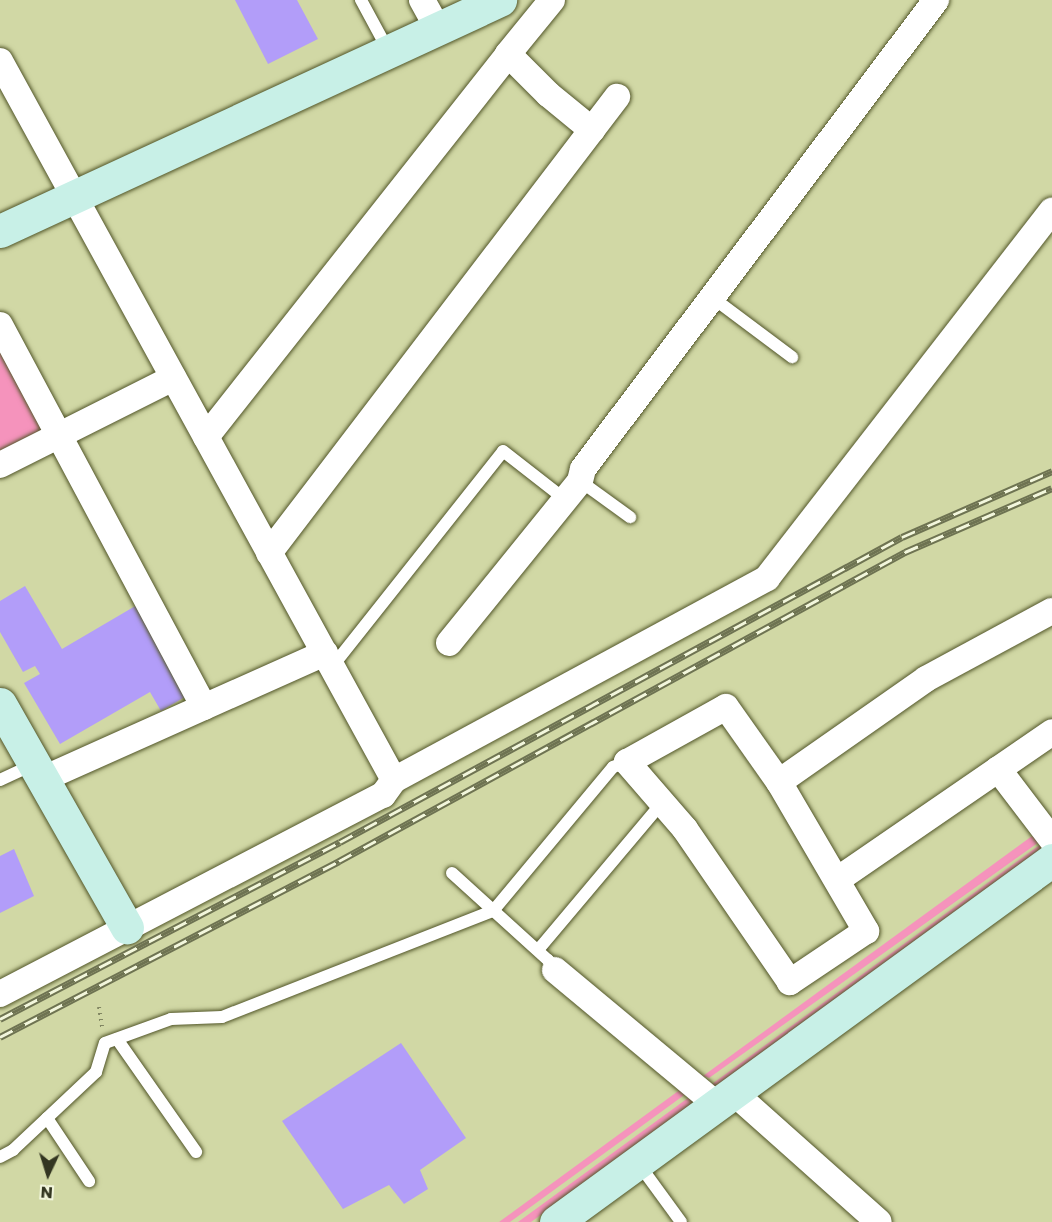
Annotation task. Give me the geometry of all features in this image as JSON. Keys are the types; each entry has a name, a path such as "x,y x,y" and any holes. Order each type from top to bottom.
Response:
{"street":[{"path":"422,0 438,29"},
{"path":"0,231 500,0"},
{"path":"206,437 552,0"},
{"path":"449,644 573,491 584,469 936,0"},
{"path":"508,54 548,94 592,130"},
{"path":"0,61 394,780"},
{"path":"269,553 617,97"},
{"path":"0,994 383,795 394,780 767,578 1052,210"},
{"path":"0,325 204,707"},
{"path":"0,465 173,378"},
{"path":"779,782 926,679 1052,611"},
{"path":"39,771 328,660"},
{"path":"0,704 127,928"},
{"path":"726,707 779,782 866,931 790,982 685,829 627,762 726,707"},
{"path":"837,880 1052,732"},
{"path":"998,769 1052,840"},
{"path":"556,1222 1052,860"},
{"path":"555,970 724,1098 879,1222"}],"lane":[{"path":"361,0 388,51"},
{"path":"713,298 792,357"},
{"path":"328,660 503,451 573,491 630,517"},
{"path":"0,1157 13,1150 96,1072 105,1043 171,1019 222,1017 493,911 613,767 627,762"},
{"path":"0,780 39,771"},
{"path":"538,950 662,803"},
{"path":"452,873 538,950 555,970"},
{"path":"117,1038 196,1152"},
{"path":"47,1118 89,1180"},
{"path":"637,1162 681,1222"}],"shaded area":[{"path":"0,331 42,431 0,453"},
{"path":"1032,836 1039,842 709,1078 703,1076"},
{"path":"1041,844 1047,848 715,1087 712,1084"},
{"path":"681,1089 687,1093 510,1222 499,1222"},
{"path":"688,1098 695,1101 693,1105 531,1222 518,1222"}],"building":[{"path":"235,0 297,0 318,39 268,64"},
{"path":"25,586 62,649 137,605 190,694 161,711 150,692 60,744 24,683 40,674 35,666 23,672 0,632 0,601"},
{"path":"14,849 34,896 0,913 0,856"},
{"path":"401,1043 466,1138 420,1170 428,1189 404,1204 389,1185 343,1209 282,1121"}],"railway":[{"path":"0,1019 340,842 902,537 1052,471"},
{"path":"0,1037 339,861 905,552 1052,488"}]}
